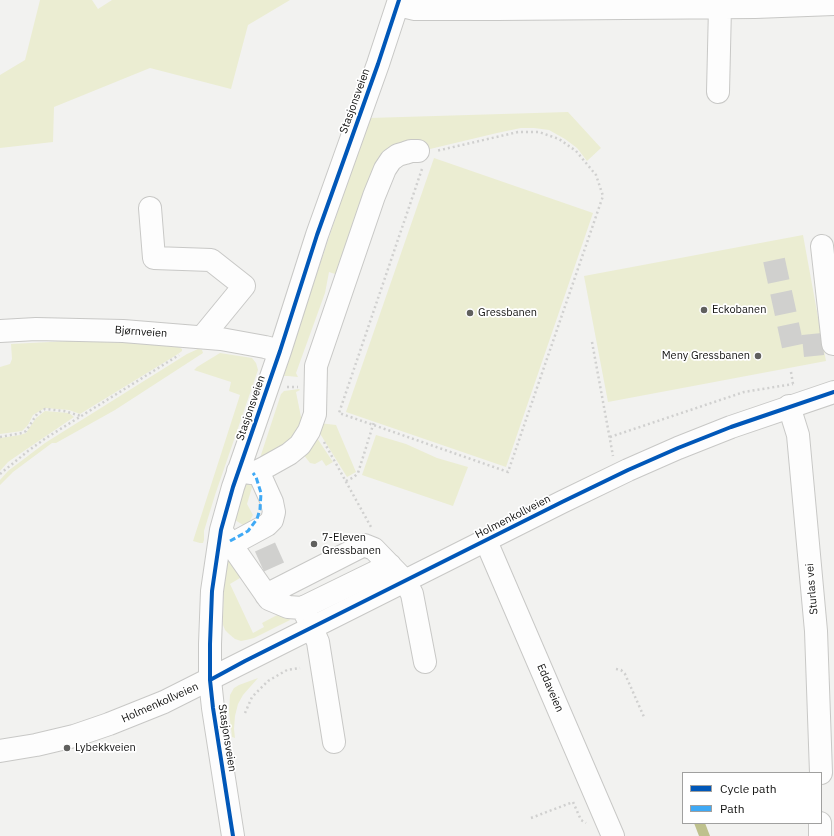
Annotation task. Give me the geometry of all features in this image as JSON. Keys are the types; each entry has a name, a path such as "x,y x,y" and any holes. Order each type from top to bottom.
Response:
{"street":[{"path":"398,2 407,8 424,9 720,7 834,4"},
{"name":"Stasjonsveien","path":"234,836 213,708 210,680 212,591 241,539 248,471 280,351 317,235 378,64 398,2"},
{"path":"718,92 720,7"},
{"path":"334,742 318,642 312,628 284,595 241,539 267,525 272,520 274,512 272,502 248,471 289,454 300,445 309,431 315,414 316,366 374,196 385,169 391,160 398,155 411,151 423,152"},
{"path":"150,208 154,258 211,260 244,286 203,336"},
{"path":"822,246 830,344"},
{"name":"Bjørnveien","path":"0,331 82,329 203,336 242,342 280,351"},
{"path":"0,331 0,346"},
{"name":"Holmenkollveien","path":"0,752 45,743 109,724 164,702 562,502 650,461 792,398 834,392"},
{"name":"Sturlas vei","path":"792,398 798,435 816,631 821,772"},
{"name":"Eddaveien","path":"486,541 613,836"},
{"path":"284,595 364,545 381,556 406,581 412,594 425,662"},
{"path":"284,595 381,556"},
{"path":"820,824 820,836"}],"path":[{"path":"518,132 539,132 559,139 576,152 596,175 603,196 508,472 373,424 339,413 423,152 518,132"},
{"path":"592,342 614,461"},
{"path":"0,474 28,451 183,353"},
{"path":"791,372 793,384 792,398"},
{"path":"610,437 744,392 793,384"},
{"path":"0,437 26,431 37,414 45,409 64,411 82,416"},
{"path":"312,423 378,538 381,556"},
{"path":"346,481 358,473 373,424"},
{"path":"245,713 252,697 268,681 287,670 300,668"},
{"path":"616,669 621,670 625,674 644,717"},
{"path":"531,818 573,802 581,820 586,823"}],"shaded area":[{"path":"40,0 92,0 98,9 112,0 290,0 248,25 231,89 150,68 54,107 53,142 0,148 0,75 25,60"},
{"path":"568,112 601,148 587,161 577,148 565,139 549,130 534,128 521,128 430,149 420,143 398,146 338,275 329,272 325,293 296,373 298,377 284,376 369,118"},
{"name":"Gressbanen","path":"434,158 593,213 506,467 346,412"},
{"name":"Eckobanen","path":"803,235 826,361 608,402 584,276"},
{"path":"69,341 177,346 182,349 182,351 80,414 69,410 45,408 33,415 28,425 22,431 0,434 0,367 10,364 12,359 11,344"},
{"path":"198,349 202,350 203,353 115,410 56,443 52,443 13,472 0,485 0,480 8,471 45,443 187,354"},
{"path":"220,353 252,358 256,363 258,370 215,495 204,531 203,543 200,543 193,541 240,395 229,391 231,382 194,370"},
{"path":"300,390 296,392 301,417 305,416 308,425 257,467 281,394 284,391"},
{"path":"45,411 69,413 74,417 8,462 0,471 0,438 26,433 36,418"},
{"path":"319,423 336,425 356,472 347,477 319,432"},
{"path":"376,435 406,444 437,458 468,467 453,506 362,475"},
{"path":"317,438 333,462 326,466 322,460 315,464 310,463 303,454"},
{"path":"246,477 253,484 247,504 253,515 249,522 243,525 235,520"},
{"path":"227,559 234,562 240,578 230,584 253,633 264,627 262,623 283,612 286,611 290,620 254,638 246,640 241,641 235,639 229,634 223,625 224,585"},
{"path":"258,678 243,695 238,704 235,716 235,738 232,737 229,711 230,695 234,688"},
{"path":"694,824 705,824 710,836 699,836"}],"tunnel":[{"path":"774,260 793,347 823,344"},
{"path":"265,547 278,576"}],"marked path":[{"path":"230,541 248,531 257,519 260,509 261,493 256,477 253,473"}],"cycle path":[{"path":"233,836 210,680 212,591 221,530 233,487 280,351 317,235 378,64 399,0"},
{"path":"210,680 245,661 628,470 731,427 834,392"}],"place":[{"name":"Eckobanen","path":"704,310"},
{"name":"Gressbanen","path":"470,313"},
{"name":"Meny Gressbanen","path":"758,356"},
{"name":"7-Eleven Gressbanen","path":"314,544"},
{"name":"Lybekkveien","path":"67,748"}]}
